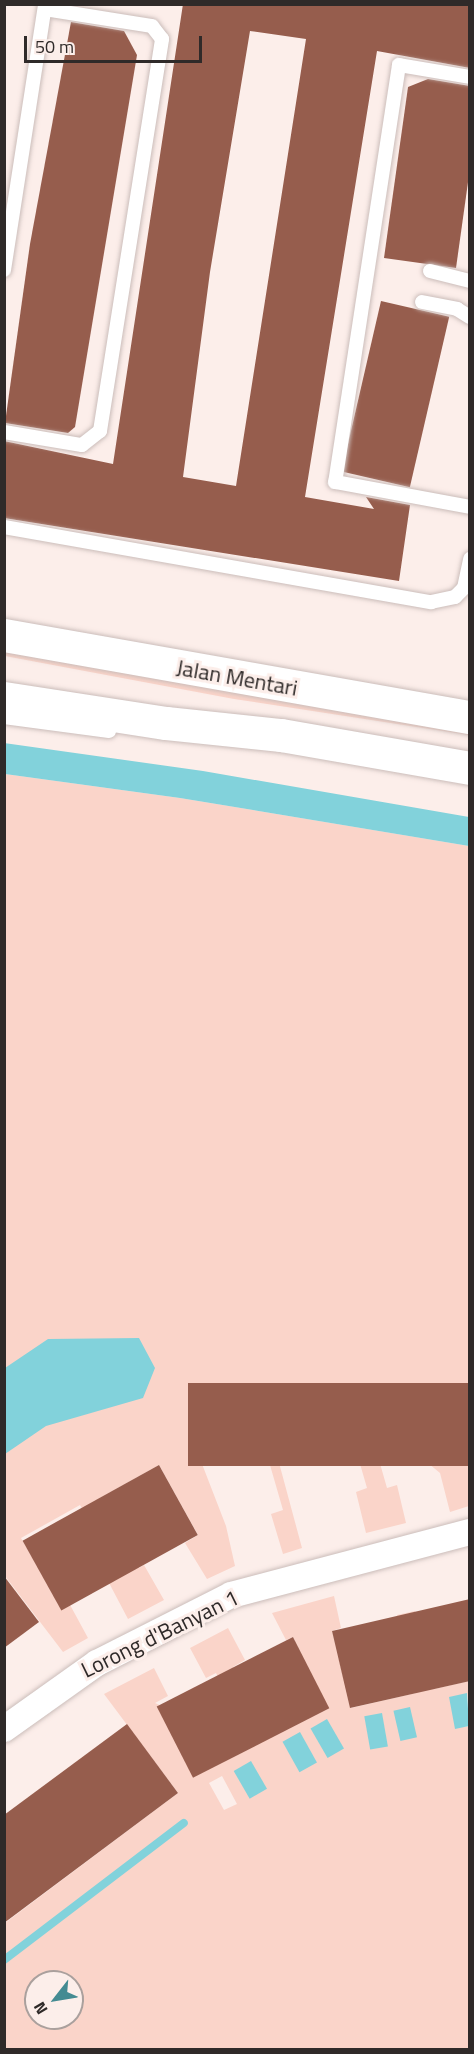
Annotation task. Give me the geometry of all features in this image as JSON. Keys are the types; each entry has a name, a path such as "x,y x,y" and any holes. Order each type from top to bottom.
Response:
{"main road":[{"name":"Jalan Mentari","path":"4,635 470,717"},
{"path":"4,679 138,705 166,723"},
{"path":"4,698 166,723 281,735 470,768"}],"street":[{"name":"Lorong d'Banyan 1","path":"4,1729 97,1663 231,1595 470,1532"}],"lane":[{"path":"4,270 45,7 152,26 162,39 100,431 82,445 4,432"},
{"path":"470,77 399,65 335,482 470,507"},
{"path":"430,272 470,281"},
{"path":"422,302 457,309 470,317"},
{"path":"4,528 431,603 455,597 464,588 470,559"},
{"path":"4,717 113,731 281,735"}],"shaded area":[{"path":"4,646 469,727 469,735 234,699 5,656"},
{"path":"5,774 180,798 469,846 470,1383 448,1389 469,1466 469,1506 450,1512 440,1473 365,1411 387,1488 397,1485 406,1523 366,1533 356,1492 367,1488 345,1412 271,1433 302,1548 283,1554 271,1514 283,1510 261,1434 197,1451 226,1526 235,1566 207,1579 185,1543 198,1535 159,1465 100,1498 139,1568 144,1565 164,1600 128,1619 108,1581 120,1574 80,1505 21,1538 61,1607 69,1603 88,1638 63,1652 5,1576"},
{"path":"334,1596 341,1628 332,1631 351,1708 416,1693 397,1615 415,1611 434,1689 469,1681 469,1707 467,1693 455,1728 469,1726 469,2049 5,2050 5,1923 178,1793 104,1694 154,1668 168,1696 155,1703 251,1745 216,1673 206,1678 190,1648 228,1628 245,1660 233,1667 269,1738 328,1708 293,1637 286,1640 272,1613","holes":["222,1776 237,1804 224,1810 209,1783"]}],"water":[{"path":"4,743 203,771 469,817 469,846 180,798 5,774"},
{"path":"139,1338 155,1368 143,1398 46,1426 5,1454 5,1368 48,1339"},
{"path":"467,1693 469,1726 455,1729 449,1697"},
{"path":"410,1707 417,1737 400,1741 393,1711"},
{"path":"382,1713 388,1746 370,1750 364,1716"},
{"path":"327,1719 344,1748 328,1758 311,1728"},
{"path":"300,1732 317,1763 299,1772 283,1742"},
{"path":"251,1761 267,1789 250,1799 234,1771"}],"building":[{"path":"183,4 470,4 470,68 377,51 305,497 374,509 366,497 410,505 399,581 4,518 4,441 113,464","holes":["250,31 306,39 236,486 183,477 210,272"]},
{"path":"71,22 124,31 137,55 75,427 68,433 5,423 30,244"},
{"path":"428,79 470,86 470,168 456,268 384,258 408,87"},
{"path":"381,301 449,317 410,487 342,472"},
{"path":"188,1383 470,1383 470,1466 188,1466"},
{"path":"159,1465 198,1535 61,1611 23,1541"},
{"path":"4,1576 39,1622 4,1648"},
{"path":"470,1599 470,1681 350,1708 332,1631"},
{"path":"293,1637 329,1708 193,1778 157,1706"},
{"path":"127,1724 178,1793 4,1923 4,1815"}],"waterway":[{"path":"4,1960 184,1823"}]}
